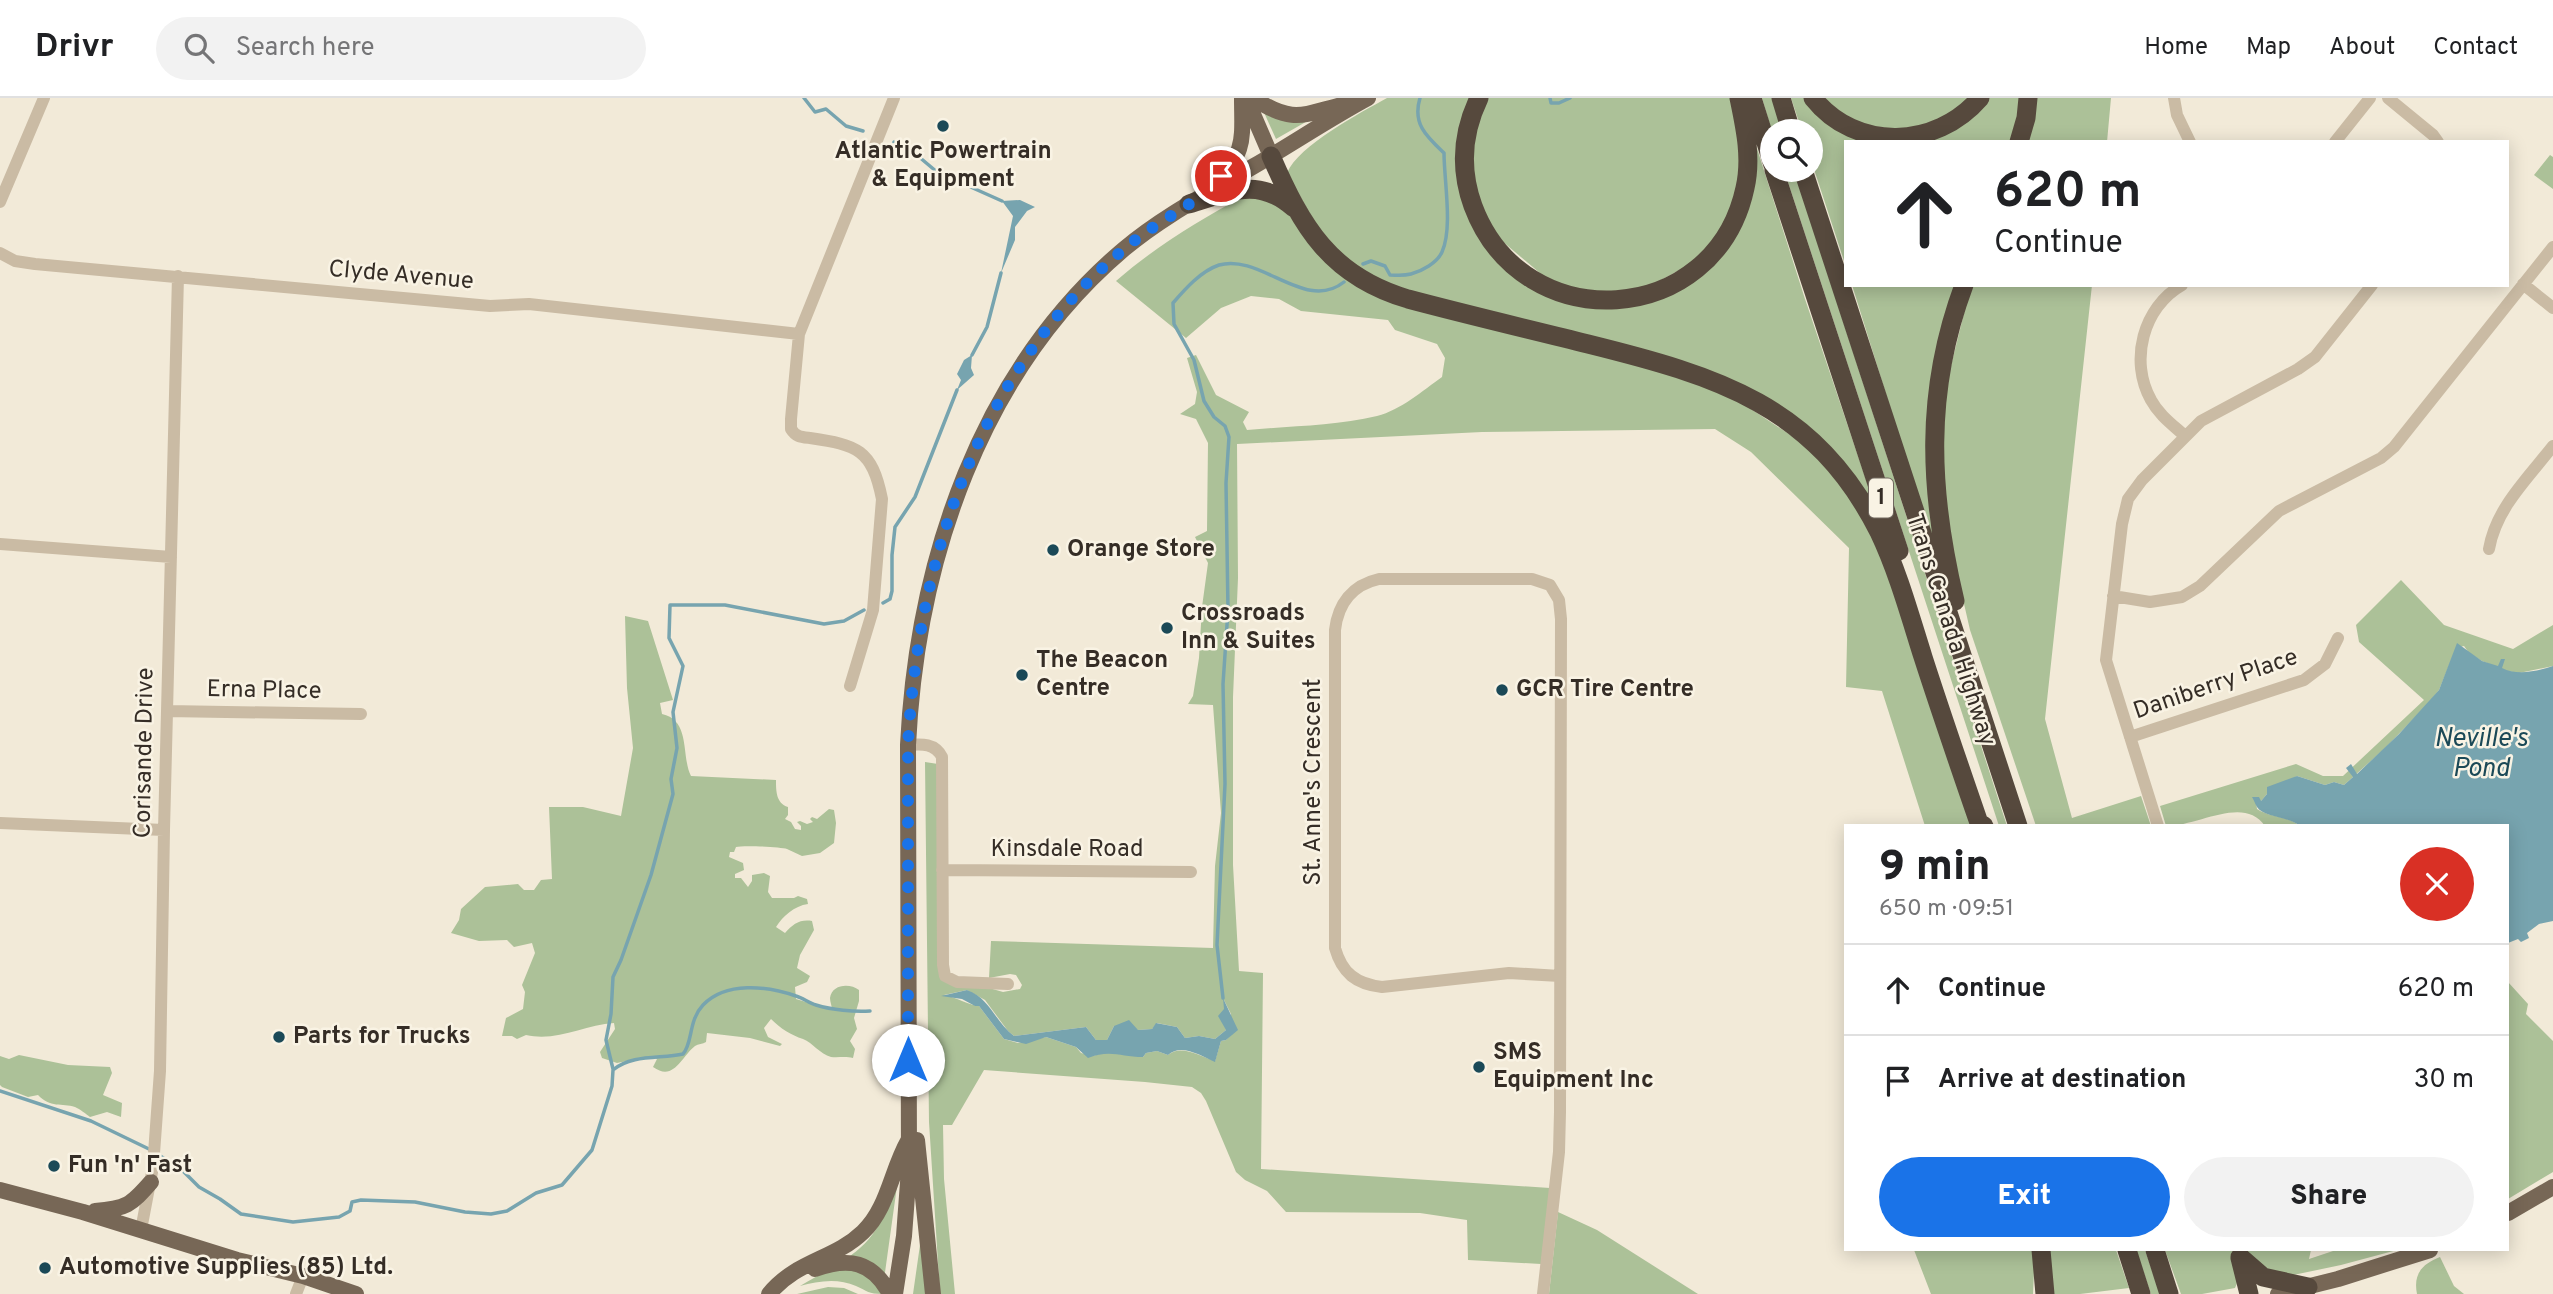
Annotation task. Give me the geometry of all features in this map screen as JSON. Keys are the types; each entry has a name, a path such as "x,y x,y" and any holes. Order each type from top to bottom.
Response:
{"highway":[{"path":"1479,98 1466,134 1464,172 1476,214 1494,245 1521,272 1548,288 1577,298 1612,302 1647,296 1680,281 1708,258 1726,234 1742,202 1748,168 1740,98"},
{"name":"Trans Canada Highway","path":"1752,98 1760,123"},
{"path":"1781,98 1787,119"},
{"path":"1813,98 1830,116 1851,129 1894,138 1921,135 1944,126 1961,117 1980,98"},
{"path":"2020,140 2028,98"},
{"path":"1271,156 1285,187 1317,241 1339,264 1374,287 1408,299 1656,361 1705,377 1757,401 1791,423 1813,442 1849,481 1880,535 1903,594 1979,823 1982,824"},
{"name":"Trans Canada Highway","path":"1779,182 1986,824"},
{"name":"Trans Canada Highway","path":"1807,182 2017,822"},
{"path":"1189,204 1252,188 1275,193 1300,213"},
{"path":"1963,287 1947,340 1937,397 1934,442 1936,497 1960,619 2016,795 2017,822"},
{"path":"2041,1251 2042,1289"},
{"path":"2127,1251 2139,1284"},
{"path":"2155,1251 2169,1294"},
{"path":"2238,1253 2255,1272 2267,1279 2302,1290"},
{"path":"2238,1253 2249,1294"}],"main road":[{"path":"1244,98 1271,156"},
{"path":"1189,204 1221,176 1237,157 1242,141 1244,98"},
{"path":"1253,98 1273,111 1292,116 1367,99"},
{"path":"892,1294 904,1236 910,1139 908,745 913,674 933,576 965,472 996,407 1035,345 1085,285 1133,242 1189,204 1367,99"},
{"path":"909,1100 921,1163 933,1294"},
{"path":"769,1294 799,1267 843,1247 864,1231 883,1204 897,1160 910,1139"},
{"path":"83,1212 124,1208 135,1200 152,1174"},
{"path":"2509,1212 2553,1186"},
{"path":"0,1190 83,1212 237,1260 303,1276 356,1294"},
{"path":"2278,1294 2302,1290 2427,1251"},
{"path":"779,1294 789,1283 810,1270 846,1263 860,1264 871,1270 892,1294"}],"street":[{"path":"0,202 44,98"},
{"path":"850,686 873,610 882,499 874,471 859,450 835,442 797,436 790,426 799,334 894,98"},
{"path":"2174,98 2177,115 2189,140"},
{"path":"2337,140 2370,98"},
{"path":"2388,98 2437,140"},
{"path":"2113,596 2150,602 2182,597 2200,586 2278,511 2382,458 2394,447 2553,247"},
{"name":"Clyde Avenue","path":"0,253 15,261 35,264 490,306 541,305 799,334"},
{"name":"Corisande Drive","path":"141,1230 156,1145 160,1057 163,830 178,276"},
{"path":"2523,284 2553,308"},
{"path":"2179,287 2169,293 2154,310 2144,335 2141,375 2161,414 2185,436"},
{"path":"2157,824 2106,660 2122,524 2128,499 2142,480 2209,415 2315,357 2370,287"},
{"path":"2489,549 2493,531 2506,505 2553,446"},
{"path":"0,544 171,556"},
{"name":"St. Anne's Crescent","path":"1543,1294 1559,1152 1560,976 1561,620 1556,592 1550,585 1532,579 1379,579 1361,585 1345,600 1336,619 1335,630 1335,948 1338,958 1350,976 1369,985 1382,986 1509,973 1560,976"},
{"name":"Daniberry Place","path":"2130,737 2304,680 2325,664 2338,638"},
{"name":"Erna Place","path":"167,711 362,714"},
{"path":"908,745 933,746 939,750 942,757 945,976 957,982 1008,984"},
{"path":"0,823 163,830"},
{"name":"Kinsdale Road","path":"942,870 1192,872"},
{"path":"296,1294 303,1276"}],"green space":[{"path":"1387,98 1473,98 1460,139 1495,255 1611,307 1722,247 1752,133 1760,158 1760,182 1768,182 1884,533 1862,494 1744,388 1393,290 1328,246 1287,173 1304,152 1347,121"},
{"path":"1484,98 1735,98 1743,170 1726,225 1687,271 1622,296 1554,285 1489,230 1469,164"},
{"path":"1762,98 1772,98 1778,119 1768,119"},
{"path":"1791,98 1804,98 1870,140 1844,140 1844,261 1818,182 1823,182 1823,119 1798,119"},
{"path":"1822,98 1973,98 1957,113 1905,131 1853,123"},
{"path":"1988,98 2023,98 2013,140 1918,140"},
{"path":"2035,98 2111,98 2107,140 2026,140"},
{"path":"1262,108 1318,115 1276,139"},
{"path":"2550,155 2553,157 2553,189 2534,175"},
{"path":"1788,182 1798,182 2006,824 1998,824"},
{"path":"1244,196 1284,205 1338,270 1718,387 1819,454 1873,530 1972,824 1924,824 1882,691 1846,687 1849,548 1751,452 1715,429 1482,432 1237,444 1238,578 1233,697 1233,865 1239,971 1263,973 1261,1169 1550,1188 1541,1264 1468,1260 1467,1220 1420,1213 1286,1212 1267,1191 1245,1180 1236,1172 1206,1101 1201,1093 1192,1087 984,1070 952,1125 943,1125 944,1179 955,1294 940,1294 929,1122 925,762 938,764 940,974 1003,992 1020,989 1022,985 1016,975 989,978 991,941 1213,948 1215,866 1221,813 1213,705 1188,704 1193,696 1199,658 1208,563 1195,537 1207,531 1208,443 1196,419 1180,414 1195,404 1197,392 1187,358 1196,355 1216,395 1249,412 1243,422 1247,430 1328,424 1377,416 1403,405 1442,377 1445,358 1437,344 1395,330 1388,320 1301,311 1279,299 1251,296 1221,308 1186,338 1116,281 1194,225","holes":["967,990 985,1000 1014,1036 1086,1027 1096,1040 1107,1040 1114,1026 1138,1030 1152,1029 1157,1023 1177,1027 1185,1038 1199,1036 1215,1039 1226,1030 1224,1000 1231,1014 1230,1036 1221,1041 1215,1061 1185,1051 1168,1055 1157,1051 1146,1053 1143,1057 1105,1052 1093,1056 1046,1037 1018,1043 1004,1039 979,1006 944,995"]},
{"path":"1853,287 1958,287 1941,343 1947,590"},
{"path":"1971,287 2092,287 2045,719 2072,818 2141,796 2150,824 2035,824 1970,630 1944,516 1944,394"},
{"path":"2401,580 2444,625 2513,649 2553,625 2553,666 2519,673 2507,671 2482,661 2469,653 2464,646 2456,648 2439,690 2427,705 2344,785 2334,782 2325,785 2297,776 2256,802 2257,809 2296,824 2263,824 2256,817 2233,812 2183,824 2165,824 2160,806 2296,764 2323,776 2343,776 2424,700 2359,642 2356,625"},
{"path":"625,616 648,621 673,700 660,703 662,714 671,718 681,731 691,776 776,780 779,800 788,807 785,819 791,822 795,829 801,830 797,822 807,824 813,822 810,819 812,817 817,819 829,809 834,810 834,843 820,853 802,856 783,848 740,846 730,852 729,857 743,863 744,870 735,874 735,878 741,878 748,887 752,875 764,873 770,876 768,892 772,898 798,896 807,899 808,904 789,912 776,927 785,933 797,923 812,921 814,930 800,955 797,968 810,976 807,982 795,987 796,999 832,1010 831,993 838,987 846,986 859,990 854,1018 857,1029 850,1041 855,1049 853,1058 827,1056 771,1019 764,1028 768,1037 782,1044 780,1046 750,1038 707,1033 706,1042 695,1046 677,1066 666,1072 653,1067 657,1059 652,1056 617,1063 602,1058 600,1052 615,1029 614,1023 560,1035 526,1035 517,1039 502,1036 506,1018 523,1009 525,992 522,985 535,953 532,943 514,947 507,940 479,941 451,933 459,920 461,909 485,887 518,884 524,890 534,890 541,880 552,879 549,807 583,807 621,816 633,748 627,688"},
{"path":"2509,983 2528,1004 2526,1014 2553,1041 2553,1172 2509,1198"},
{"path":"19,1055 68,1065 110,1067 112,1073 103,1095 122,1103 121,1117 107,1112 90,1117 75,1107 52,1103 38,1095 28,1097 2,1087 0,1056 9,1059"},
{"path":"897,1186 882,1294 835,1281 800,1286 849,1257 870,1238 888,1208"},
{"path":"1558,1212 1597,1230 1698,1294 1549,1294"},
{"path":"921,1238 930,1294 913,1294"},
{"path":"1914,1251 2035,1251 2033,1294 1931,1294"},
{"path":"2045,1251 2116,1251 2129,1288 2080,1294 2050,1294"},
{"path":"2136,1251 2145,1251 2160,1294 2151,1294"},
{"path":"2165,1251 2233,1251 2238,1274 2235,1288 2202,1294 2181,1294"},
{"path":"2244,1251 2311,1251 2309,1259 2333,1251 2393,1251 2341,1265 2279,1278"},
{"path":"2440,1257 2454,1286 2464,1294 2417,1294 2416,1281 2420,1271"},
{"path":"828,1287 844,1288 858,1294 797,1294"}],"water":[{"path":"1020,200 1035,207 1027,211 1015,227 1015,240 1001,273 1013,216 1002,201"},
{"path":"972,355 971,368 974,375 957,390 961,380 957,374 964,360"},
{"name":"Neville's Pond","path":"2457,643 2482,661 2498,666 2501,659 2505,659 2502,668 2514,672 2541,670 2553,666 2553,921 2539,924 2527,933 2529,938 2521,942 2518,939 2509,943 2509,824 2296,824 2260,810 2252,797 2259,797 2261,801 2267,794 2267,787 2297,776 2325,785 2334,782 2344,785 2353,777 2346,768 2351,764 2357,774 2399,734 2439,690"},
{"path":"967,990 987,1004 1014,1036 1086,1027 1096,1040 1107,1040 1114,1026 1129,1020 1138,1030 1152,1029 1156,1023 1177,1027 1185,1038 1199,1036 1215,1039 1226,1030 1218,1016 1224,1009 1223,998 1238,1030 1221,1041 1215,1062 1185,1050 1168,1055 1157,1051 1146,1053 1143,1057 1109,1054 1088,1058 1076,1047 1046,1037 1026,1044 1004,1039 979,1006 962,999 941,996"}],"waterway":[{"path":"804,98 815,112 826,109 846,126 863,131"},
{"path":"1363,264 1371,261 1385,266 1390,275 1408,275 1429,266 1442,252 1447,230 1444,153 1420,123 1420,98"},
{"path":"1550,98 1551,103 1570,98"},
{"path":"894,142 912,151 937,172 1002,201"},
{"path":"1223,998 1217,945 1225,784 1223,684 1228,610 1226,483 1229,437 1225,426 1214,417 1204,401 1194,360 1174,324 1173,303 1200,276 1219,265 1251,267 1314,291 1329,290 1344,282"},
{"path":"972,355 987,327 1001,273"},
{"path":"883,603 890,599 892,591 895,527 915,497 957,390"},
{"path":"613,1069 606,1040 613,977 651,875 673,794 671,779 677,748 673,712 683,666 669,638 670,605 725,605 824,624 844,621 864,610"},
{"path":"157,1154 181,1169 199,1187 241,1214 293,1222 339,1217 350,1211 352,1202 361,1200 415,1202 491,1214 507,1211 536,1193 562,1185 592,1150 612,1086 613,1070 629,1061 683,1054 698,1011 712,997 735,989 760,988 799,997 829,1008 870,1011"},
{"path":"0,1091 91,1121 151,1150"}],"place":[{"name":"Atlantic Powertrain & Equipment","path":"943,126"},
{"name":"Orange Store","path":"1053,550"},
{"name":"Crossroads Inn & Suites","path":"1167,628"},
{"name":"The Beacon Centre","path":"1022,675"},
{"name":"GCR Tire Centre","path":"1502,690"},
{"name":"Parts for Trucks","path":"279,1037"},
{"name":"SMS Equipment Inc","path":"1479,1067"},
{"name":"Fun 'n' Fast","path":"54,1166"},
{"name":"Automotive Supplies (85) Ltd.","path":"45,1268"}],"route":[{"path":"908,1060 908,745 913,674 942,542 965,472 1012,378 1068,304 1123,250 1149,229 1189,204 1221,176"}]}
